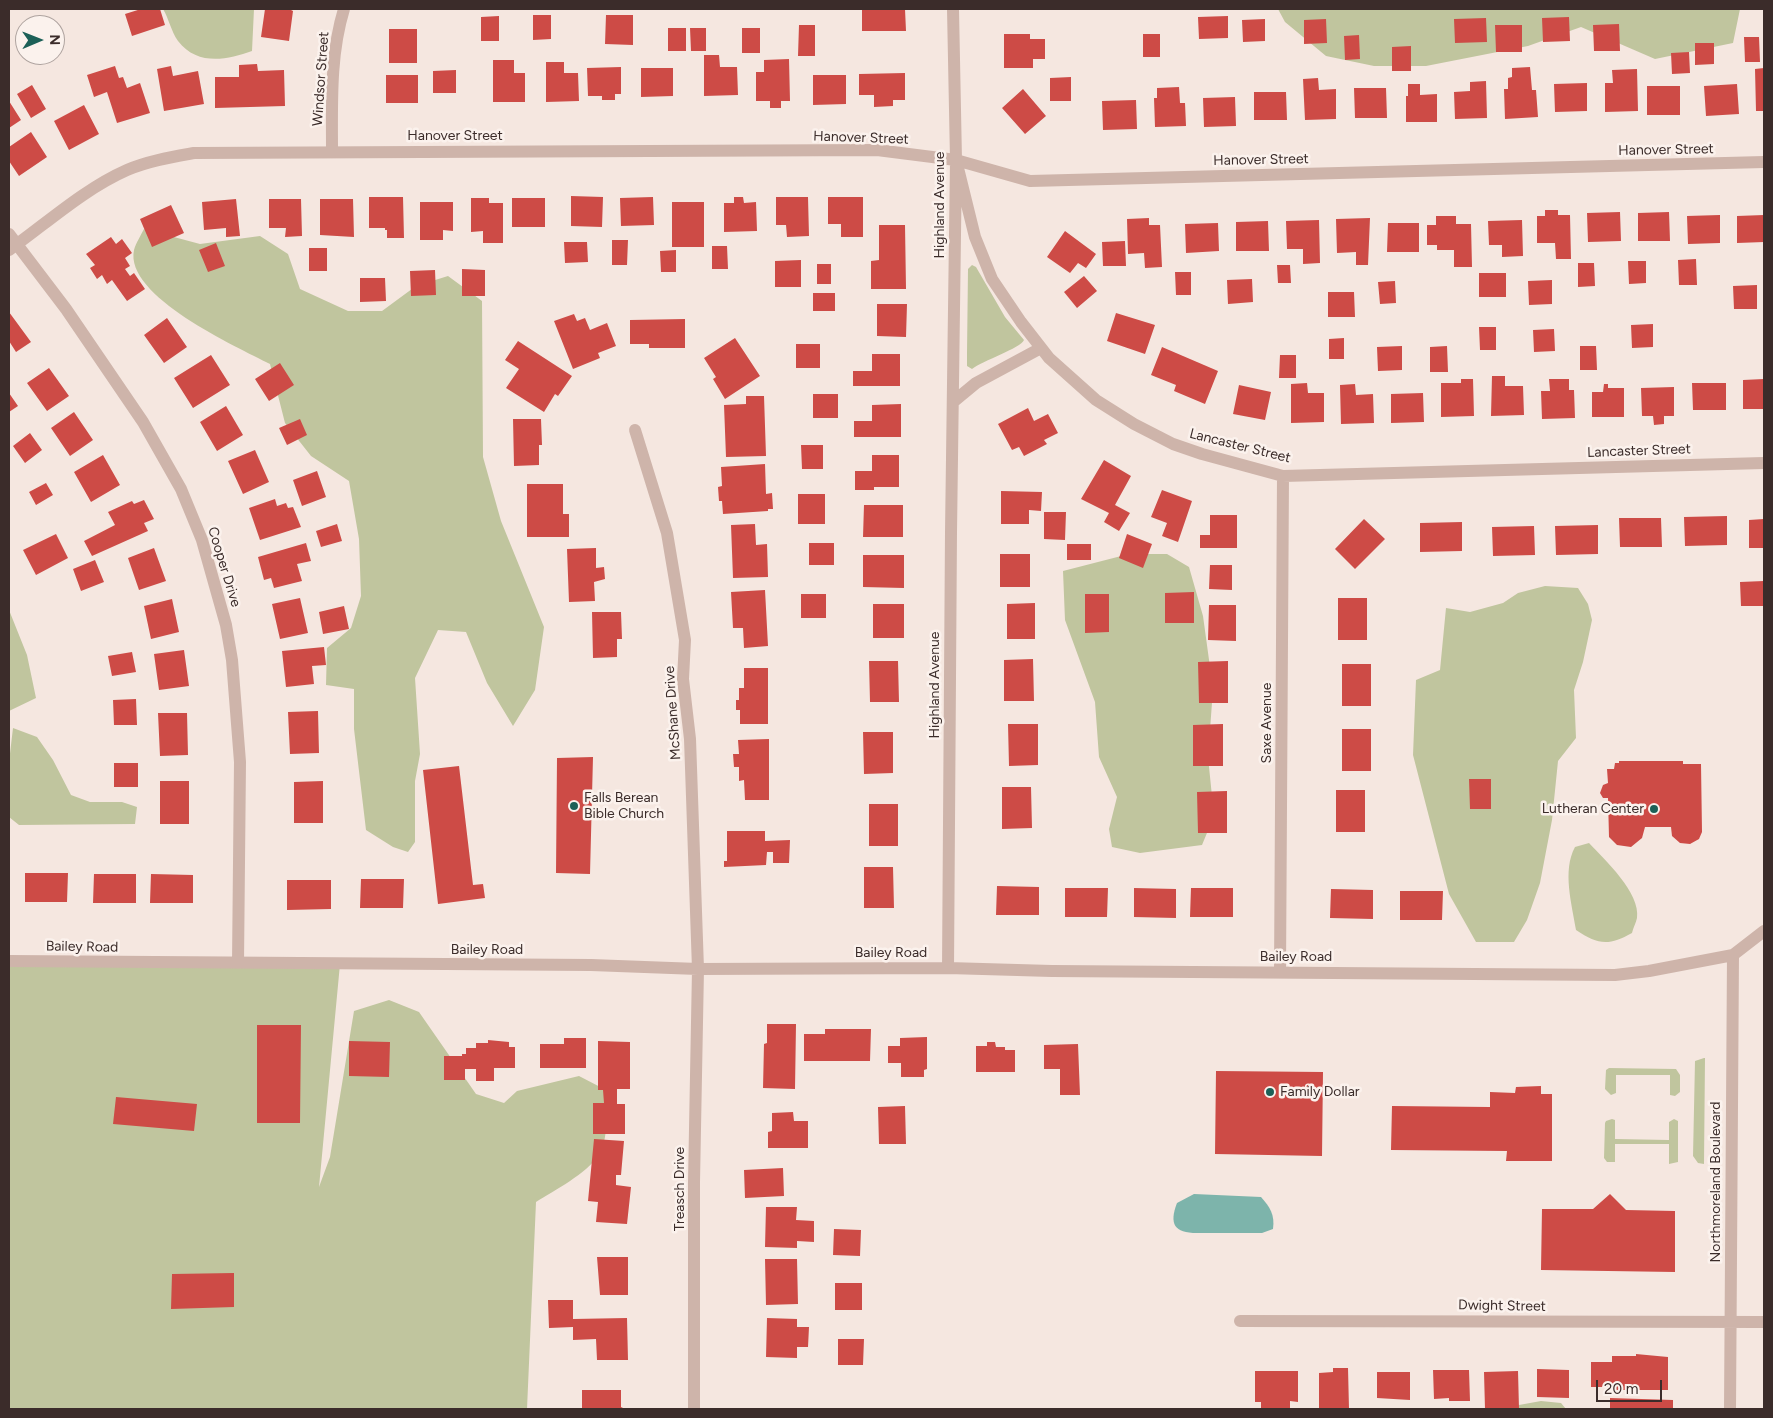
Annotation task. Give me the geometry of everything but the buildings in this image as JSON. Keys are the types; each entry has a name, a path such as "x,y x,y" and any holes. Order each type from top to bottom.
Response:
{"street":[{"name":"Windsor Street","path":"332,151 334,62 338,28 344,9"},
{"name":"Highland Avenue","path":"948,968 956,160 953,9"},
{"name":"Hanover Street","path":"11,243 107,180 128,170 160,159 194,153 877,150 956,160 1030,181 1764,162"},
{"name":"Lancaster Street","path":"956,160 975,238 992,279 1048,358 1096,400 1160,438 1202,454 1284,476 1764,463"},
{"name":"Cooper Drive","path":"11,243 66,309 145,424 181,489 202,540 226,625 233,668 240,762 238,963"},
{"path":"953,402 976,383 1041,348"},
{"name":"McShane Drive","path":"634,430 667,532 685,640 684,679 690,739 698,969"},
{"name":"Saxe Avenue","path":"1280,972 1284,476"},
{"name":"Bailey Road","path":"9,961 591,965 698,969 948,968 1052,971 1615,974 1649,971 1733,955 1764,931"},
{"name":"Northmoreland Boulevard","path":"1730,1409 1733,955"},
{"name":"Treasch Drive","path":"694,1409 694,1176 698,969"},
{"name":"Dwight Street","path":"1240,1321 1764,1322"}],"green space":[{"path":"163,9 254,9 252,51 233,57 213,59 203,58 194,54 178,41"},
{"path":"1278,9 1740,9 1733,43 1655,59 1581,27 1528,46 1426,66 1374,66 1326,56 1285,22"},
{"path":"144,229 200,244 260,236 288,254 300,289 348,311 382,311 416,286 448,276 482,301 483,457 501,521 544,627 535,690 513,726 487,683 466,632 438,630 415,678 420,754 415,781 415,842 408,852 393,847 366,830 354,729 354,689 326,685 327,648 351,628 361,596 359,539 349,481 311,456 285,423 270,364 210,333 186,318 164,302 146,285 136,267 134,250"},
{"path":"972,265 976,267 1005,317 1024,340 1016,347 972,369 967,366 967,353 968,269"},
{"path":"1129,554 1167,554 1189,567 1203,616 1213,689 1208,757 1214,816 1202,845 1140,853 1112,847 1109,829 1117,797 1099,757 1095,702 1065,620 1063,571"},
{"path":"1545,586 1578,588 1588,604 1592,620 1583,662 1574,690 1576,738 1558,761 1552,820 1540,883 1527,920 1514,942 1476,942 1449,894 1413,755 1416,680 1440,670 1446,608 1470,612 1503,603 1518,593"},
{"path":"9,610 27,655 36,698 9,711"},
{"path":"13,728 37,737 53,760 71,795 90,802 122,802 137,807 135,824 19,825 9,817 9,762"},
{"path":"1589,843 1620,877 1628,888 1637,908 1637,918 1632,933 1610,942 1591,939 1576,930 1570,899 1569,866 1575,847"},
{"path":"9,960 340,964 319,1187 330,1157 354,1011 389,1000 419,1012 476,1094 504,1103 517,1091 579,1076 606,1090 606,1133 599,1155 579,1175 536,1202 527,1409 9,1409"},
{"path":"1705,1058 1704,1164 1698,1163 1693,1156 1695,1061"},
{"path":"1609,1068 1676,1069 1680,1075 1680,1092 1675,1096 1670,1095 1670,1075 1616,1075 1616,1093 1611,1095 1605,1089 1606,1070"},
{"path":"1612,1119 1615,1120 1615,1139 1669,1140 1669,1122 1674,1119 1678,1121 1678,1162 1669,1164 1669,1144 1615,1144 1615,1162 1607,1162 1604,1158 1605,1123"},
{"path":"1541,1401 1561,1403 1566,1409 1497,1409"}],"water":[{"path":"1194,1194 1261,1197 1271,1212 1273,1229 1262,1233 1189,1233 1178,1229 1174,1222 1177,1203"}],"place":[{"name":"Falls Berean Bible Church","path":"574,806"},
{"name":"Lutheran Center","path":"1654,809"},
{"name":"Family Dollar","path":"1270,1092"}]}
